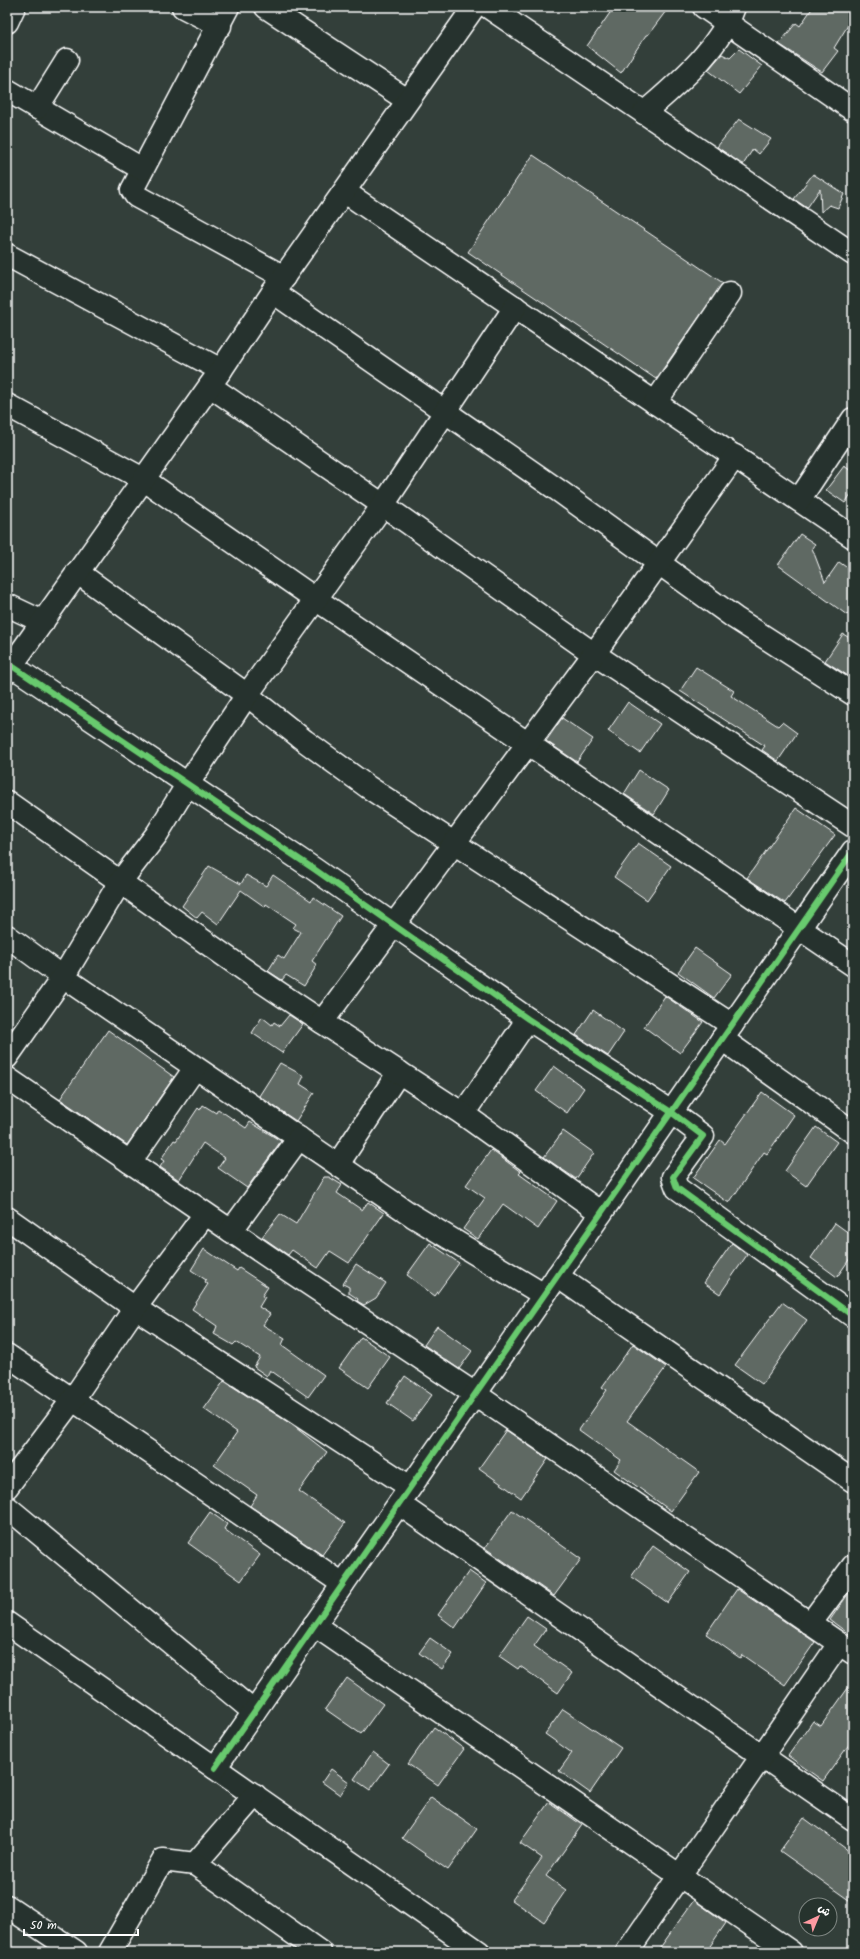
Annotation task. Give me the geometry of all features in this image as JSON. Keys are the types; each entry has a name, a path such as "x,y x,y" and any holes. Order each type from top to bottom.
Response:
{"street":[{"path":"7,22 14,7"},
{"path":"182,7 224,16 142,169 132,190 136,196 278,284 445,413 735,618 853,694"},
{"path":"266,7 407,100"},
{"path":"474,7 407,100 345,192 278,284 215,378 77,572 44,622 9,669 314,869 528,1018 671,1112 703,1136 673,1177 677,1188 853,1316"},
{"path":"488,7 853,254"},
{"path":"704,7 731,15 853,110"},
{"path":"644,113 678,82 708,50 731,15"},
{"path":"37,108 67,60"},
{"path":"7,90 142,169"},
{"path":"345,192 853,537"},
{"path":"7,255 215,378 383,505 594,654 853,826"},
{"path":"655,403 730,293"},
{"path":"7,1057 63,978 120,882 157,834 187,785 247,695 317,600 383,505 515,307"},
{"path":"7,405 143,479 317,600 853,965"},
{"path":"799,500 853,419"},
{"path":"322,1022 334,1008 393,925 594,654 735,456"},
{"path":"77,572 247,695 305,741 368,787 454,842 727,1032 853,1132"},
{"path":"7,605 44,622"},
{"path":"7,802 252,975 464,1114 601,1213"},
{"path":"215,1768 853,851"},
{"path":"7,936 63,978 413,1216 544,1295"},
{"path":"464,1114 528,1018"},
{"path":"130,1162 196,1068"},
{"path":"338,1164 399,1072"},
{"path":"7,1078 231,1232 475,1394 846,1648 762,1756 627,1952"},
{"path":"231,1232 299,1138"},
{"path":"7,1487 73,1399 135,1308 205,1214"},
{"path":"7,1218 404,1496 762,1756 853,1819"},
{"path":"557,1276 853,1481"},
{"path":"7,1355 343,1584"},
{"path":"7,1507 254,1712"},
{"path":"810,1624 853,1566"},
{"path":"7,1623 479,1952"},
{"path":"314,1625 791,1952"},
{"path":"195,1864 255,1795"},
{"path":"110,1952 163,1860 195,1864 320,1952"},
{"path":"7,1906 76,1952"}],"building":[{"path":"614,7 669,7 648,35 646,35 621,73 587,46"},
{"path":"813,7 853,7 853,17 834,48 838,51 822,72 779,44 796,23 800,26"},
{"path":"739,49 762,66 739,94 708,70 722,54 730,58"},
{"path":"739,119 771,139 759,154 753,149 743,165 717,147"},
{"path":"533,155 723,283 656,379 468,252"},
{"path":"813,174 844,194 838,208 829,205 821,212 820,189 807,208 794,199"},
{"path":"844,466 853,472 853,491 845,503 826,490"},
{"path":"800,534 815,544 812,548 825,582 839,562 853,572 853,607 847,615 778,565"},
{"path":"843,634 853,640 853,679 825,661"},
{"path":"696,667 734,691 731,696 778,726 782,722 797,733 778,761 762,750 765,746 680,691"},
{"path":"628,702 660,724 640,753 608,731"},
{"path":"562,718 593,739 577,762 546,741"},
{"path":"639,770 669,790 654,814 624,794"},
{"path":"796,808 835,835 785,903 747,878"},
{"path":"638,843 671,866 647,900 614,877"},
{"path":"209,866 241,884 246,875 266,886 273,875 311,901 313,897 341,916 312,961 317,965 304,986 286,975 282,980 268,971 278,955 284,959 301,932 293,928 296,924 266,904 265,907 241,890 218,924 202,912 197,918 182,906"},
{"path":"695,948 732,974 714,998 678,972"},
{"path":"665,996 703,1022 680,1053 644,1027"},
{"path":"593,1010 624,1032 608,1056 576,1035"},
{"path":"289,1015 303,1024 282,1053 252,1033 262,1017 272,1025 274,1022 280,1026"},
{"path":"108,1030 174,1077 127,1145 60,1099"},
{"path":"280,1063 304,1076 300,1084 314,1093 296,1121 259,1096"},
{"path":"554,1066 584,1088 567,1113 536,1091"},
{"path":"762,1092 794,1115 767,1154 764,1152 729,1203 693,1178 720,1140 725,1144"},
{"path":"203,1105 216,1113 218,1109 246,1128 250,1122 281,1141 247,1188 218,1168 225,1158 203,1143 179,1180 160,1167 164,1161 161,1159 174,1140 176,1141 198,1108 200,1110"},
{"path":"816,1127 837,1142 806,1186 785,1171"},
{"path":"563,1131 594,1153 576,1179 544,1157"},
{"path":"491,1150 521,1172 519,1174 557,1201 538,1229 503,1204 478,1239 463,1229 485,1198 466,1185"},
{"path":"324,1177 329,1177 342,1185 337,1193 362,1210 368,1202 384,1213 349,1263 330,1251 318,1268 292,1250 288,1255 262,1237 280,1214 296,1224"},
{"path":"835,1223 853,1236 853,1254 837,1277 811,1258"},
{"path":"430,1243 459,1263 435,1296 407,1275"},
{"path":"732,1243 747,1255 720,1294 704,1283"},
{"path":"204,1249 237,1271 239,1268 268,1287 262,1296 265,1297 259,1307 270,1314 263,1325 285,1338 282,1345 324,1375 308,1397 270,1370 267,1376 254,1367 260,1357 236,1342 233,1345 214,1334 217,1326 192,1309 208,1284 205,1282 206,1280 191,1270"},
{"path":"356,1264 386,1283 376,1298 364,1305 357,1301 358,1299 349,1293 349,1287 343,1284"},
{"path":"782,1302 807,1320 762,1384 735,1365"},
{"path":"437,1326 472,1351 459,1369 424,1345"},
{"path":"361,1337 390,1357 368,1388 339,1368"},
{"path":"633,1344 666,1367 627,1421 699,1472 671,1511 614,1470 621,1460 579,1430 607,1390 602,1387"},
{"path":"405,1376 432,1395 413,1421 387,1403"},
{"path":"224,1381 291,1424 327,1452 299,1491 345,1523 322,1555 250,1506 257,1495 214,1465 237,1432 204,1409"},
{"path":"506,1430 548,1459 521,1498 479,1468"},
{"path":"512,1510 581,1559 554,1596 485,1548"},
{"path":"210,1512 227,1524 224,1529 260,1555 241,1581 188,1543"},
{"path":"653,1546 690,1572 668,1603 631,1577"},
{"path":"469,1571 486,1583 455,1628 438,1615"},
{"path":"853,1587 853,1637 830,1620"},
{"path":"737,1589 815,1642 785,1685 742,1655 740,1658 706,1634"},
{"path":"527,1616 546,1629 534,1646 572,1673 558,1693 520,1666 518,1669 499,1656"},
{"path":"430,1638 453,1654 442,1669 419,1653"},
{"path":"347,1678 383,1704 361,1734 325,1709"},
{"path":"853,1681 853,1739 823,1781 788,1756 813,1721 821,1726"},
{"path":"563,1709 621,1748 590,1793 559,1771 572,1753 545,1734"},
{"path":"434,1727 464,1749 438,1785 408,1764"},
{"path":"373,1752 389,1764 370,1790 354,1779"},
{"path":"331,1769 349,1782 340,1795 322,1782"},
{"path":"431,1797 477,1829 448,1870 402,1838"},
{"path":"549,1802 582,1825 546,1876 566,1890 544,1922 512,1900 542,1858 520,1843"},
{"path":"804,1818 853,1854 853,1903 780,1851"},
{"path":"694,1900 726,1923 706,1952 657,1952"}],"cycle path":[{"path":"12,666 314,869 528,1019 671,1112 703,1136 673,1177 677,1188 853,1316"},
{"path":"215,1768 853,851"}]}
